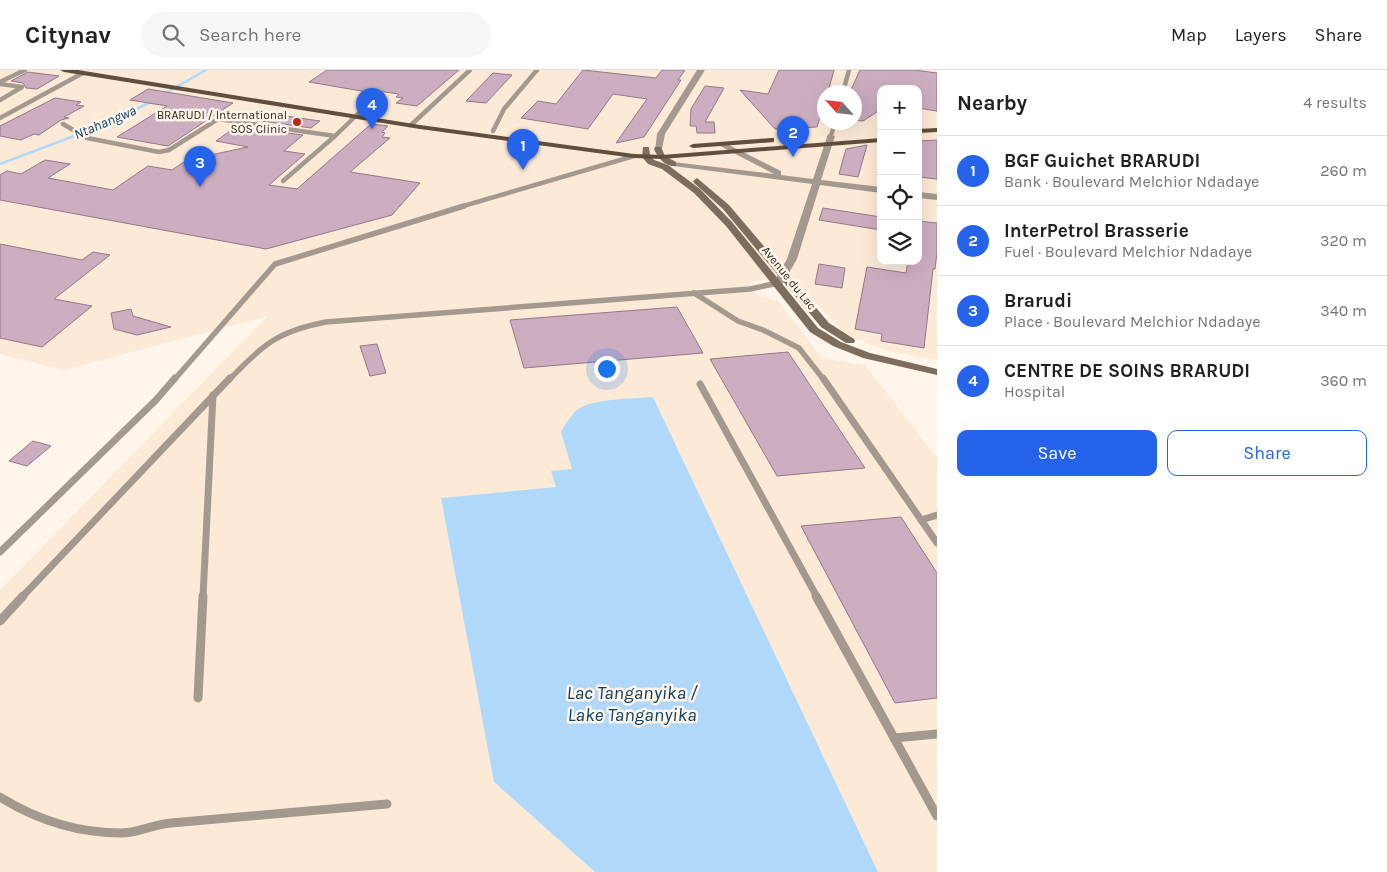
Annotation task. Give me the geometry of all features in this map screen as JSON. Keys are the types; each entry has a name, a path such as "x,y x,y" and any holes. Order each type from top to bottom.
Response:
{"main road":[{"path":"64,70 165,82 358,114 411,125 634,156 659,149 723,144 877,140"},
{"path":"114,70 165,82"},
{"path":"358,114 418,119 646,153"},
{"path":"922,131 937,130"},
{"path":"659,149 738,152 877,134"},
{"path":"922,138 937,137"},
{"name":"Avenue du Lac","path":"659,149 673,164 684,170 726,207 781,279 814,330 837,344 867,356 937,372"},
{"name":"Avenue du Lac","path":"646,153 651,162 673,172 697,192 825,325 837,334 863,347 937,364"}],"street":[{"path":"646,153 659,149 701,70"},
{"path":"781,279 799,239 830,140"},
{"path":"723,144 784,177"},
{"path":"673,164 877,189"},
{"path":"922,195 937,197"}],"lane":[{"path":"0,83 24,70"},
{"path":"411,125 470,70"},
{"path":"493,130 504,109 537,70"},
{"path":"845,85 849,70"},
{"path":"0,118 83,73"},
{"path":"0,83 22,87 0,100"},
{"path":"283,182 358,114"},
{"path":"63,124 87,138 164,152 213,121 220,119 335,136"},
{"path":"830,140 833,130"},
{"path":"0,552 156,400 275,264 490,197 634,156"},
{"path":"0,621 266,342 284,332 326,322 750,289 781,279"},
{"path":"694,293 738,321 763,330 799,348 827,384 937,543"},
{"path":"700,384 937,816"},
{"path":"198,698 214,395"},
{"path":"922,520 937,515"},
{"path":"894,738 937,734"},
{"path":"0,797 21,810 50,822 82,829 124,833 166,823 387,804"}],"shaded area":[{"path":"0,70 937,70 937,360 888,351 846,335 792,277 749,282 756,294 779,302 822,358 866,366 937,458 937,872 878,872 653,397 561,432 573,469 556,487 441,498 494,782 595,872 0,872 0,590 268,316 64,370 0,354"}],"water":[{"name":"Lac Tanganyika / Lake Tanganyika","path":"653,397 878,872 595,872 494,782 441,498 556,487 551,471 572,469 561,432 570,417 577,410 603,401"}],"building":[{"path":"327,70 459,70 417,106 396,103 403,98 396,97 399,94 370,90 367,92 309,82"},
{"path":"583,70 656,78 662,70 685,70 678,80 681,80 644,137 616,143 647,99 613,94 588,129 521,118 538,101 556,104"},
{"path":"779,70 834,70 830,85 817,85 817,127 775,129 740,90 768,94"},
{"path":"860,70 914,70 937,73 937,111 922,109 922,85 877,85 877,112 862,121 862,85 853,85"},
{"path":"28,72 59,76 37,89 26,88 23,83 11,81"},
{"path":"493,73 512,75 486,103 466,101"},
{"path":"705,86 724,88 705,122 714,122 715,133 697,133 696,126 690,126 691,109"},
{"path":"148,89 233,103 168,146 117,137 167,106 130,100"},
{"path":"55,98 81,102 76,105 84,106 64,117 69,118 61,120 39,135 34,134 21,140 0,136 0,126"},
{"name":"BRARUDI / International SOS Clinic","path":"265,113 320,121 311,128 254,120"},
{"path":"371,124 388,126 382,132 385,133 382,137 390,138 350,172 420,183 392,215 266,249 0,200 0,175 7,171 21,174 45,160 70,164 48,178 113,190 148,166 172,170 187,160 248,147 216,141 237,126 303,135 284,151 305,154 269,185 297,189"},
{"path":"937,140 937,179 922,177 922,141"},
{"path":"867,145 858,177 839,174 846,149"},
{"path":"823,208 877,216 877,229 819,220"},
{"path":"922,221 937,223 937,252 935,269 933,269 924,348 881,341 882,334 855,329 867,267 906,273 907,265 922,265"},
{"path":"0,244 82,260 93,252 110,255 54,299 92,306 42,347 0,338"},
{"path":"819,264 845,268 842,288 815,284"},
{"path":"677,307 703,353 524,368 510,320"},
{"path":"131,309 133,316 171,327 137,335 114,329 111,313"},
{"path":"377,344 386,373 370,376 360,346"},
{"path":"788,352 865,468 777,476 710,359"},
{"path":"33,441 51,446 27,466 9,461"},
{"path":"901,517 937,573 937,698 895,703 801,526"}],"waterway":[{"name":"Ntahangwa","path":"164,94 206,70"},
{"name":"Ntahangwa","path":"0,164 103,125 153,101"}],"place":[{"name":"BRARUDI / International SOS Clinic","path":"297,122"},
{"name":"CENTRE DE SOINS BRARUDI","path":"372,129"},
{"name":"InterPetrol Brasserie","path":"793,157"},
{"name":"BGF Guichet BRARUDI","path":"523,170"},
{"name":"Brarudi","path":"200,187"}]}
